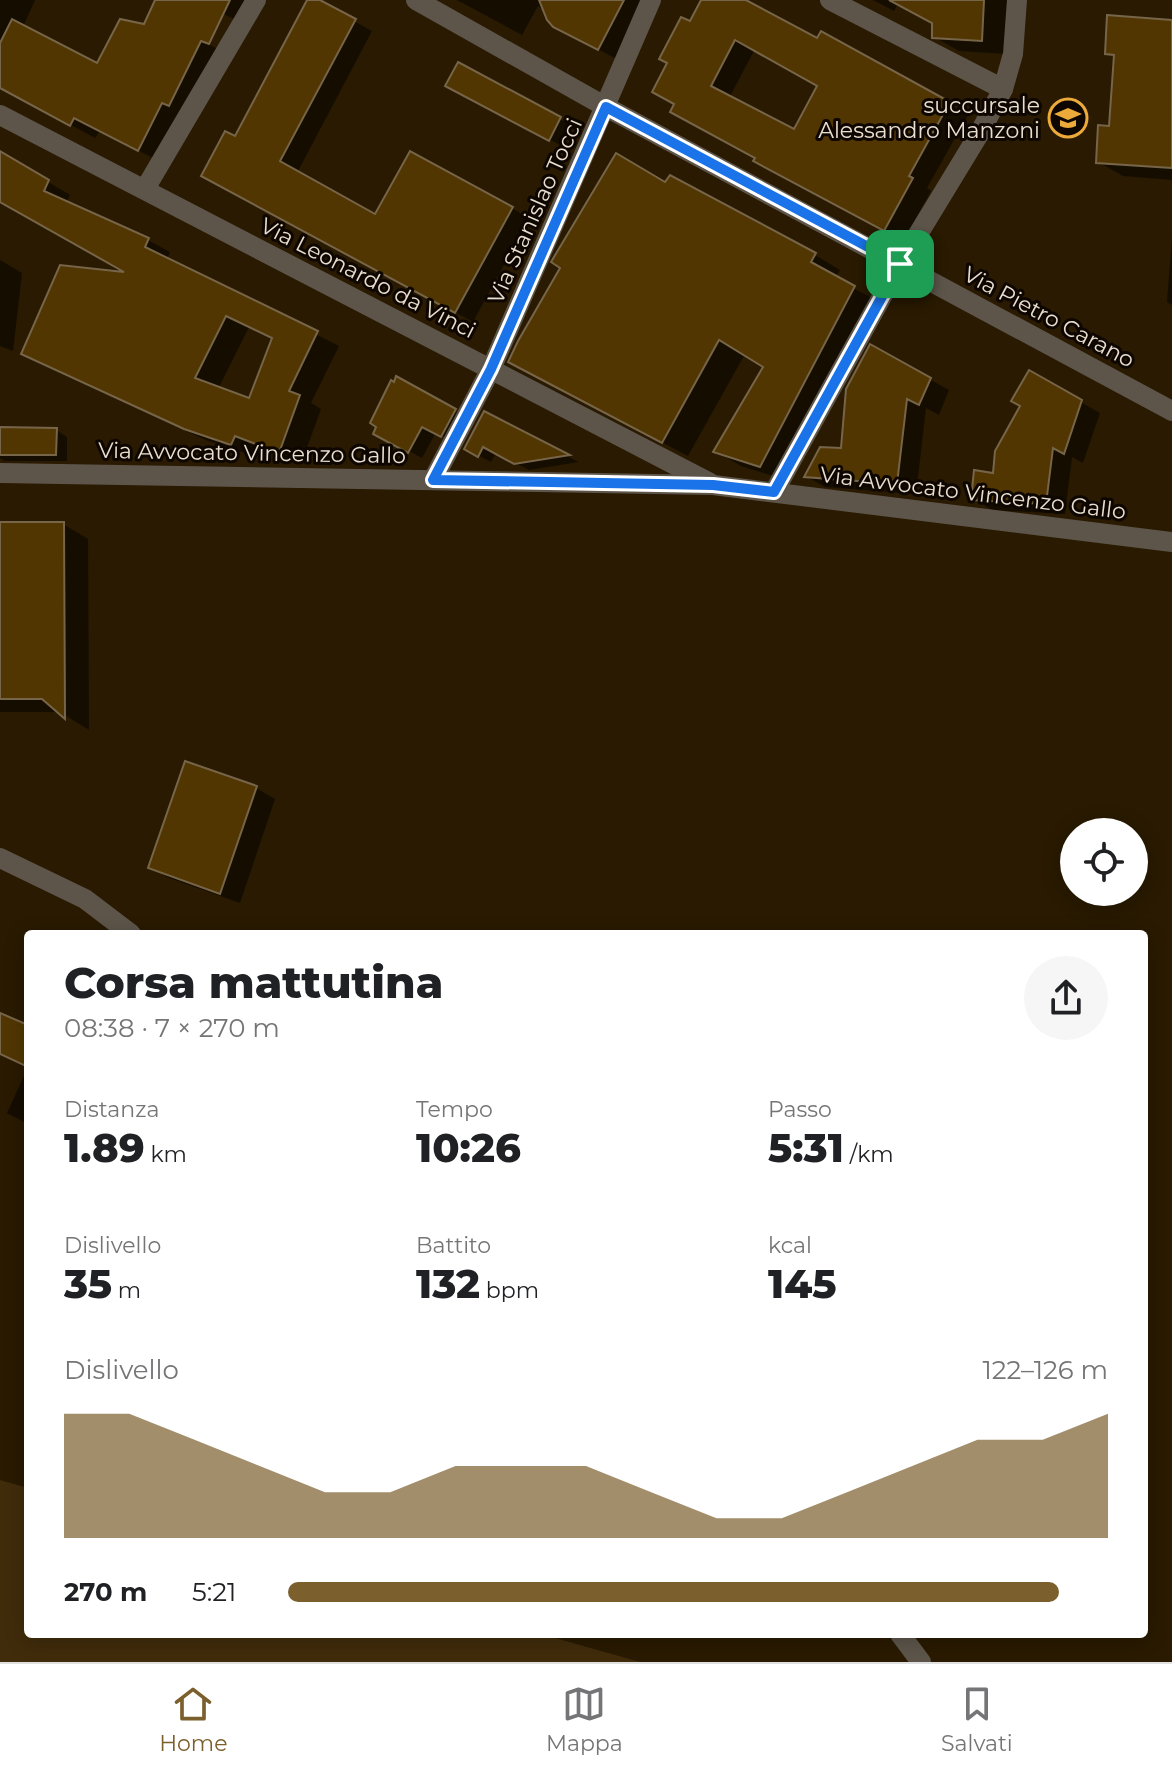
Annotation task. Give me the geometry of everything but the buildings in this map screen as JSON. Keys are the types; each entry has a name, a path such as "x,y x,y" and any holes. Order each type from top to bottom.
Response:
{"street":[{"path":"145,189 256,0"},
{"name":"Via Pietro Carano","path":"416,0 606,107 1172,411"},
{"name":"Via Stanislao Tocci","path":"433,480 491,369 651,0"},
{"path":"830,0 1003,89"},
{"path":"774,492 900,264 1003,89 1013,54 1017,0"},
{"name":"Via Leonardo da Vinci","path":"0,115 713,485"},
{"name":"Via Avvocato Vincenzo Gallo","path":"0,473 713,485 1172,542"},
{"path":"0,858 85,899 126,930"},
{"path":"903,1638 921,1662"}],"shaded area":[{"path":"0,1480 24,1487 24,1638 555,1638 640,1662 0,1662"}],"place":[{"name":"succursale Alessandro Manzoni","path":"1068,118"}],"route":[{"path":"606,107 900,264 774,492 713,485 433,480 491,369 606,107"}]}
